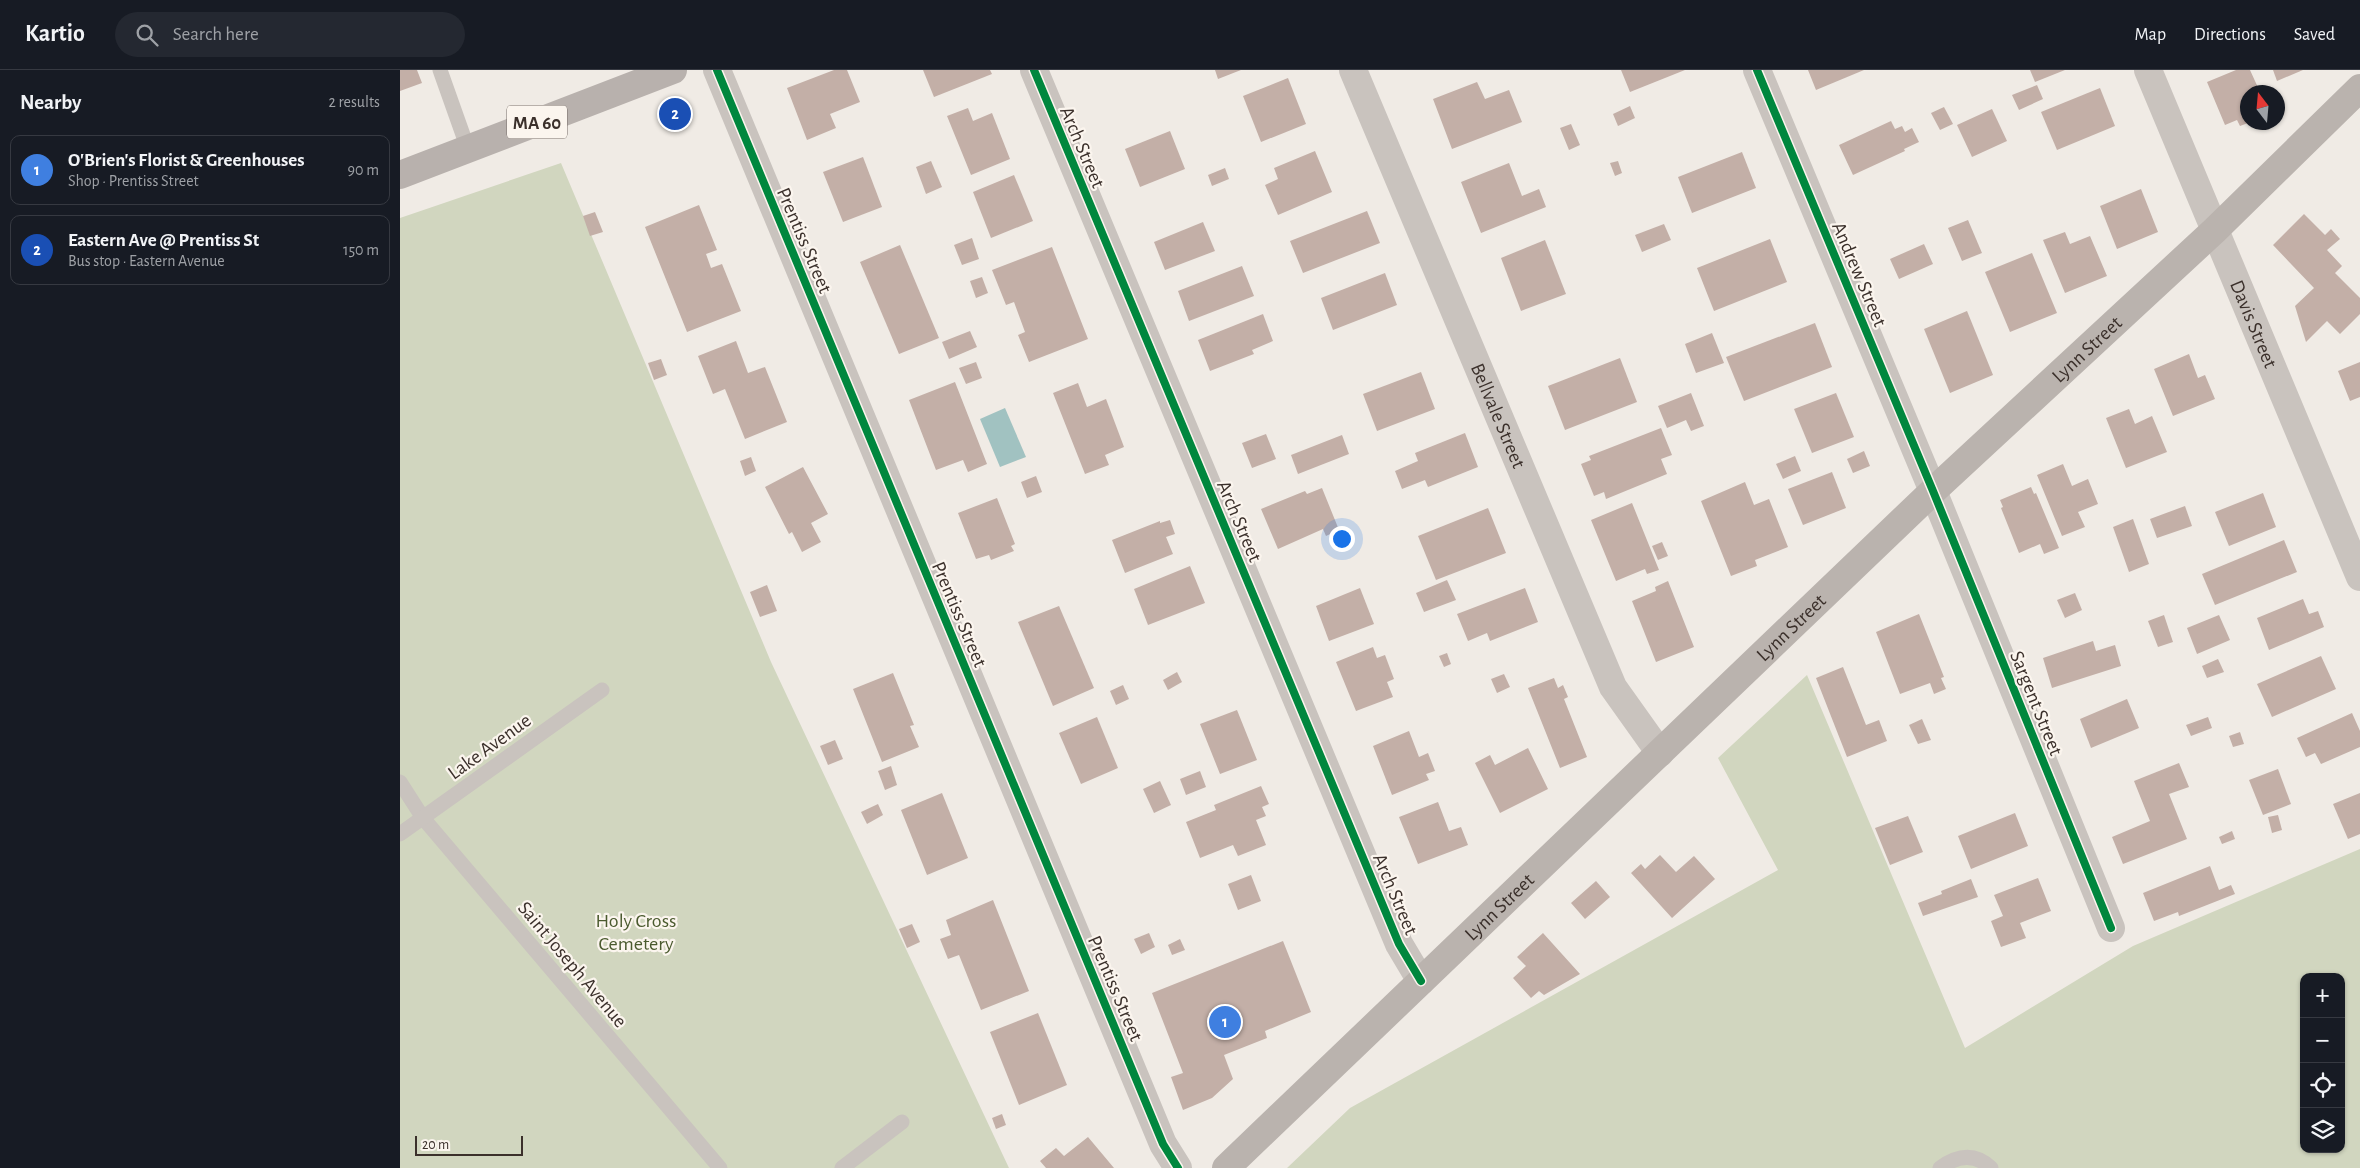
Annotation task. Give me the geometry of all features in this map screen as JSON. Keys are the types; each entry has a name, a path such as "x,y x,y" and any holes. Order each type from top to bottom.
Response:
{"main road":[{"name":"MA 60","path":"400,175 673,70"},
{"name":"Lynn Street","path":"1228,1168 1933,491 2215,230 2360,88"}],"street":[{"name":"Prentiss Street","path":"717,70 1163,1144 1178,1168"},
{"name":"Arch Street","path":"1034,70 1395,934 1421,982"},
{"name":"Bellvale Street","path":"1353,70 1613,687 1660,753"},
{"name":"Andrew Street","path":"1757,70 1933,491"},
{"name":"Davis Street","path":"2148,70 2360,577"},
{"name":"Sargent Street","path":"1933,491 2110,928"}],"lane":[{"path":"440,70 468,149"},
{"name":"Lake Avenue","path":"400,834 602,690"},
{"name":"Saint Joseph Avenue","path":"400,782 423,818 720,1168"},
{"path":"842,1168 902,1122"},
{"path":"1940,1168 1948,1162 1966,1157 1981,1159 1991,1168"}],"green space":[{"name":"Holy Cross Cemetery","path":"561,163 771,662 1009,1168 400,1168 400,218"},
{"path":"1807,675 1965,1048 2133,946 2360,849 2360,1168 1287,1168 1350,1108 1778,870 1718,758"}],"water":[{"path":"1005,408 1026,457 1000,467 980,419"}],"building":[{"path":"400,70 417,70 422,83 400,91"},
{"path":"834,70 847,70 860,102 830,114 836,128 807,140 787,88"},
{"path":"923,70 990,70 992,74 934,97"},
{"path":"1215,70 1241,70 1218,79"},
{"path":"1621,70 1685,70 1630,92"},
{"path":"1808,70 1864,70 1816,90"},
{"path":"2030,70 2065,70 2035,82"},
{"path":"2236,70 2250,70 2257,85 2240,85 2240,126 2237,120 2225,125 2207,82"},
{"path":"2273,70 2303,70 2277,81"},
{"path":"1288,78 1306,124 1261,142 1243,96"},
{"path":"1477,82 1485,99 1509,90 1522,122 1452,149 1433,99"},
{"path":"2037,85 2043,99 2019,110 2012,95"},
{"path":"2100,88 2115,126 2057,150 2041,112"},
{"path":"1630,106 1635,118 1618,126 1613,114"},
{"path":"1944,107 1953,124 1940,130 1931,113"},
{"path":"968,108 973,121 992,113 1010,159 971,175 947,116"},
{"path":"1992,109 2007,141 1972,157 1957,125"},
{"path":"1891,121 1895,129 1902,126 1905,132 1912,128 1919,142 1904,149 1905,151 1853,175 1839,145"},
{"path":"1571,124 1580,145 1569,150 1560,128"},
{"path":"1170,131 1185,169 1140,187 1125,149"},
{"path":"1315,151 1332,192 1278,215 1265,185 1278,179 1274,168"},
{"path":"1742,152 1756,188 1692,213 1678,177"},
{"path":"863,157 882,207 843,222 823,172"},
{"path":"931,161 942,187 926,194 916,167"},
{"path":"1618,161 1622,173 1615,176 1610,163"},
{"path":"1509,163 1522,196 1539,189 1546,207 1481,233 1461,182"},
{"path":"1225,168 1229,179 1212,186 1208,175"},
{"path":"1014,175 1033,221 991,238 973,192"},
{"path":"2141,189 2158,232 2117,249 2100,206"},
{"path":"699,205 717,250 706,254 711,268 722,264 741,311 687,332 645,227"},
{"path":"1367,211 1380,243 1303,273 1290,241"},
{"path":"595,212 603,232 590,236 583,216"},
{"path":"2304,214 2325,235 2331,229 2340,239 2327,250 2342,266 2335,273 2360,298 2360,314 2340,334 2327,321 2306,342 2295,306 2314,288 2273,245"},
{"path":"1968,220 1982,253 1962,261 1948,228"},
{"path":"1203,222 1215,251 1165,270 1154,242"},
{"path":"1664,224 1671,240 1642,252 1635,235"},
{"path":"2065,232 2070,244 2090,236 2107,276 2065,293 2043,240"},
{"path":"972,238 979,259 962,265 954,245"},
{"path":"1770,239 1787,282 1714,311 1697,268"},
{"path":"1545,240 1566,294 1521,311 1501,258"},
{"path":"1924,244 1933,264 1899,279 1890,259"},
{"path":"900,245 939,338 899,354 860,262"},
{"path":"1052,247 1088,339 1029,362 1018,335 1025,332 1014,302 1006,305 992,270"},
{"path":"2032,253 2057,313 2010,332 1985,272"},
{"path":"1242,266 1254,296 1189,321 1178,291"},
{"path":"1385,273 1397,305 1333,330 1321,298"},
{"path":"982,277 988,293 976,298 970,281"},
{"path":"1967,311 1993,375 1950,393 1924,329"},
{"path":"1263,314 1273,341 1252,350 1254,354 1210,371 1198,340"},
{"path":"1815,323 1832,367 1744,401 1726,357"},
{"path":"970,331 977,347 949,359 942,342"},
{"path":"1712,333 1724,363 1696,373 1685,344"},
{"path":"736,341 748,373 765,367 787,422 745,439 725,389 713,394 698,356"},
{"path":"2189,354 2198,378 2205,375 2215,399 2173,416 2154,369"},
{"path":"1620,358 1637,402 1565,430 1548,386"},
{"path":"661,359 667,375 654,380 648,363"},
{"path":"976,362 982,378 966,384 959,368"},
{"path":"2360,362 2360,397 2350,401 2338,371"},
{"path":"1421,372 1435,409 1377,431 1363,394"},
{"path":"955,382 987,464 968,472 963,460 936,470 909,400"},
{"path":"1078,383 1087,407 1106,399 1124,447 1105,455 1109,465 1085,474 1053,393"},
{"path":"1691,393 1704,426 1691,431 1686,420 1667,428 1658,406"},
{"path":"1836,393 1854,437 1812,453 1794,409"},
{"path":"2129,409 2135,424 2152,416 2167,452 2126,468 2106,418"},
{"path":"1661,428 1672,455 1661,459 1667,474 1606,499 1604,492 1594,496 1581,464 1591,460 1589,456"},
{"path":"1465,433 1478,467 1428,487 1425,480 1402,489 1395,471 1418,461 1415,453"},
{"path":"1266,434 1276,459 1252,468 1242,443"},
{"path":"1342,435 1349,454 1298,474 1291,455"},
{"path":"1864,451 1870,466 1853,473 1847,459"},
{"path":"1795,456 1801,471 1783,479 1776,464"},
{"path":"751,457 756,471 745,476 740,461"},
{"path":"2063,464 2072,486 2088,479 2098,504 2078,512 2085,527 2062,536 2037,475"},
{"path":"803,467 828,514 811,523 821,542 802,552 792,532 789,534 765,487"},
{"path":"1832,472 1846,508 1803,525 1788,489"},
{"path":"1036,476 1042,492 1027,498 1021,482"},
{"path":"1745,482 1754,505 1769,499 1788,547 1755,560 1757,566 1731,576 1701,501"},
{"path":"2031,487 2034,494 2036,493 2059,548 2044,554 2040,544 2019,553 2001,508 2003,507 2000,500"},
{"path":"1322,488 1339,530 1326,536 1323,529 1278,549 1261,509 1305,491 1307,494"},
{"path":"2263,493 2276,527 2229,546 2215,512"},
{"path":"997,498 1015,544 1011,546 1014,551 991,560 989,555 976,559 958,513"},
{"path":"1632,503 1659,570 1647,574 1645,569 1616,581 1591,520"},
{"path":"2185,506 2192,526 2157,538 2150,519"},
{"path":"1488,508 1506,553 1436,580 1418,536"},
{"path":"2133,519 2149,564 2129,572 2113,527"},
{"path":"1170,520 1175,534 1166,537 1173,554 1125,573 1112,540 1160,521 1160,523"},
{"path":"2284,540 2297,572 2215,605 2202,574"},
{"path":"1662,542 1668,556 1658,560 1652,546"},
{"path":"1190,566 1205,603 1148,625 1134,589"},
{"path":"1447,580 1456,600 1424,612 1416,593"},
{"path":"1668,581 1694,647 1656,662 1632,601 1656,591 1655,587"},
{"path":"767,585 777,611 760,617 750,592"},
{"path":"1360,588 1374,624 1329,641 1316,606"},
{"path":"1525,588 1538,622 1490,641 1487,633 1468,641 1457,614"},
{"path":"2075,593 2082,610 2065,618 2057,600"},
{"path":"2303,599 2309,614 2318,611 2324,627 2269,650 2257,618"},
{"path":"1059,606 1094,688 1053,706 1018,622"},
{"path":"1919,614 1944,677 1941,678 1946,689 1934,694 1930,683 1900,694 1876,632"},
{"path":"2164,615 2173,642 2158,647 2148,621"},
{"path":"2219,615 2230,640 2197,654 2187,628"},
{"path":"2093,641 2096,651 2115,645 2121,666 2052,688 2043,658"},
{"path":"1373,647 1377,658 1385,655 1394,679 1387,682 1393,697 1356,711 1336,662"},
{"path":"1447,653 1451,664 1444,667 1439,656"},
{"path":"2321,656 2336,689 2272,717 2257,684"},
{"path":"2218,659 2224,672 2207,678 2202,666"},
{"path":"1843,667 1866,725 1879,720 1887,741 1847,757 1816,678"},
{"path":"1177,672 1182,682 1168,690 1163,680"},
{"path":"893,673 914,725 910,726 919,747 882,762 853,689"},
{"path":"1504,674 1510,687 1497,693 1491,679"},
{"path":"1554,678 1558,688 1563,685 1568,697 1564,699 1587,757 1560,768 1528,688"},
{"path":"1123,685 1129,699 1116,705 1110,691"},
{"path":"2127,699 2139,728 2091,748 2080,719"},
{"path":"1237,710 1257,760 1220,774 1200,724"},
{"path":"2352,713 2360,731 2360,747 2321,764 2315,753 2306,757 2297,738"},
{"path":"1097,717 1118,768 1081,784 1059,733"},
{"path":"2208,717 2212,728 2191,736 2186,725"},
{"path":"1922,719 1931,740 1918,744 1909,725"},
{"path":"1409,731 1419,757 1428,753 1435,771 1426,774 1429,780 1392,795 1373,746"},
{"path":"2240,732 2244,744 2233,747 2229,736"},
{"path":"835,740 843,759 828,765 820,746"},
{"path":"1528,748 1548,789 1500,813 1475,763 1490,755 1495,765"},
{"path":"2179,763 2189,787 2169,794 2187,839 2123,864 2112,837 2150,821 2134,781"},
{"path":"891,766 897,785 885,790 878,771"},
{"path":"2278,769 2291,804 2263,815 2249,780"},
{"path":"1200,771 1206,787 1186,795 1180,779"},
{"path":"1160,781 1171,805 1154,813 1143,789"},
{"path":"1261,786 1269,804 1262,807 1266,816 1256,820 1266,845 1238,856 1233,845 1200,858 1186,822 1216,810 1214,805"},
{"path":"942,793 968,858 927,875 901,810"},
{"path":"2360,793 2360,834 2348,839 2333,804"},
{"path":"1438,802 1449,831 1461,827 1468,845 1418,864 1399,817"},
{"path":"878,804 883,815 867,824 861,812"},
{"path":"2015,813 2028,846 1971,869 1958,836"},
{"path":"2278,815 2282,830 2272,833 2268,817"},
{"path":"1908,816 1923,852 1890,865 1875,828"},
{"path":"2232,831 2235,839 2222,844 2219,837"},
{"path":"1660,855 1676,872 1694,856 1715,879 1672,918 1631,873 1641,864 1645,869"},
{"path":"2210,866 2219,890 2231,885 2235,894 2179,916 2178,912 2154,921 2143,893"},
{"path":"1251,875 1261,901 1238,910 1228,884"},
{"path":"2038,878 2051,911 2020,923 2026,938 2001,947 1991,921 2003,916 1994,895"},
{"path":"1971,879 1978,897 1923,916 1918,903 1942,894 1941,891"},
{"path":"1596,881 1610,897 1585,919 1571,903"},
{"path":"993,900 1029,991 981,1010 959,955 948,959 940,939 951,935 946,920"},
{"path":"912,924 920,942 907,948 899,929"},
{"path":"1149,933 1155,947 1141,954 1134,939"},
{"path":"1543,933 1580,974 1544,995 1539,991 1531,998 1513,978 1526,966 1517,957"},
{"path":"1180,939 1185,950 1172,955 1168,945"},
{"path":"1283,941 1311,1012 1265,1031 1267,1038 1224,1055 1233,1079 1212,1098 1183,1110 1171,1077 1183,1073 1152,993"},
{"path":"1038,1013 1067,1085 1019,1105 990,1032"},
{"path":"1002,1114 1006,1125 996,1129 992,1118"},
{"path":"1088,1137 1114,1168 1046,1168 1040,1161 1056,1148 1064,1156"}],"cycle path":[{"path":"717,70 1163,1144 1178,1168"},
{"path":"1034,70 1399,944 1421,981"},
{"path":"1757,70 1933,491 2111,928"}],"place":[{"name":"Eastern Ave @ Prentiss St","path":"675,114"},
{"name":"O'Brien's Florist & Greenhouses","path":"1225,1022"}]}
